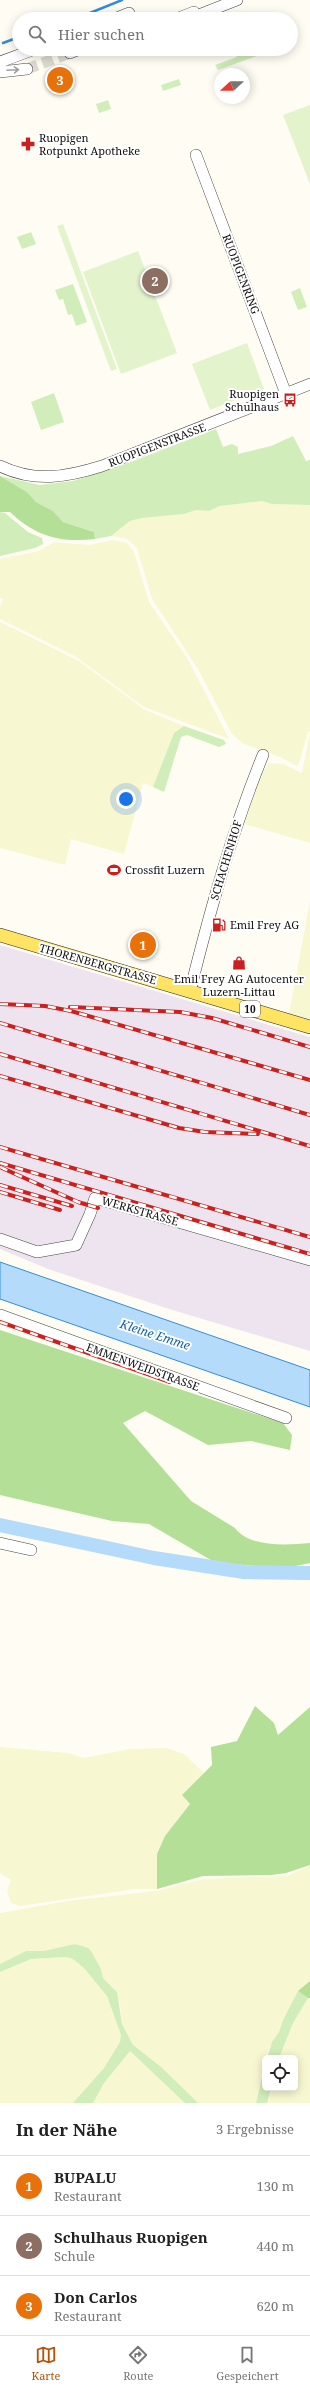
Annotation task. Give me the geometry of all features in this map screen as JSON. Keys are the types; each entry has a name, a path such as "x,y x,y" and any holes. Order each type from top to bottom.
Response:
{"main road":[{"name":"THORENBERGSTRASSE","path":"0,935 310,1027"}],"street":[{"path":"206,12 237,0"},
{"path":"1,62 17,56"},
{"path":"1,62 27,69"},
{"name":"RUOPIGENRING","path":"196,155 286,394"},
{"name":"RUOPIGENSTRASSE","path":"0,466 33,478 71,475 102,466 310,384"},
{"name":"SCHACHENHOF","path":"190,991 220,879 244,802 263,755"},
{"name":"WERKSTRASSE","path":"0,1239 37,1252 76,1245 90,1214 95,1198 310,1260"},
{"name":"EMMENWEIDSTRASSE","path":"0,1315 286,1418"},
{"path":"0,1543 31,1550"}],"shaded area":[{"path":"0,945 310,1037 310,1351 169,1309 48,1269 0,1249"}],"green space":[{"path":"237,56 257,56 224,68 217,68 215,65"},
{"path":"179,79 181,85 163,91 161,85"},
{"path":"108,100 111,109 99,113 96,104"},
{"path":"310,105 310,184 283,115"},
{"path":"63,224 117,369 111,371 57,226"},
{"path":"31,232 36,244 22,249 17,237"},
{"path":"138,251 177,353 121,374 83,272"},
{"path":"73,284 87,322 76,326 72,314 68,315 63,299 59,300 55,290"},
{"path":"300,288 307,307 298,310 291,292"},
{"path":"247,343 264,389 210,410 192,364"},
{"path":"54,393 64,422 41,430 31,402"},
{"path":"216,429 223,447 232,444 238,447 238,454 271,446 293,436 306,461 310,460 310,505 272,504 262,501 220,506 209,511 196,510 184,514 142,518 130,521 111,536 95,539 94,532 63,522 53,511 36,502 27,492 0,476 40,485 73,481 131,462"},
{"path":"0,476 27,492 36,502 53,511 63,522 94,532 95,539 59,539 29,527 10,512 0,512"},
{"path":"262,501 273,504 310,505 310,731 308,731 297,766 280,757 242,743 232,734 198,669 152,599 137,548 127,539 111,536 130,521 142,518 184,514 196,510 209,511 220,506"},
{"path":"0,512 5,513 28,532 42,538 43,544 35,548 0,556"},
{"path":"114,540 127,543 134,552 149,602 187,658 229,739 144,707 75,656 0,619 0,606 3,599 0,598 0,559 39,551 54,542 90,545"},
{"path":"0,622 79,661 145,710 184,726 174,733 153,787 143,783 124,854 71,839 65,865 0,848"},
{"path":"184,726 224,740 226,744 219,747 187,735 181,737 164,792 153,787 174,733"},
{"path":"310,733 310,843 241,823 261,775 269,763 283,764 302,773"},
{"path":"310,901 310,1020 289,1014"},
{"path":"0,1330 283,1423 292,1435 290,1450 251,1441 208,1445 145,1411 123,1423 191,1501 250,1539 270,1544 310,1543 310,1563 286,1568 216,1563 149,1524 112,1521 0,1495"},
{"path":"255,1706 274,1723 278,1735 310,1707 310,1865 286,1873 271,1875 203,1876 157,1889 157,1854 165,1836 190,1804 182,1795 212,1765 211,1747 237,1741"},
{"path":"0,1747 68,1753 84,1758 130,1749 166,1748 184,1754 204,1773 182,1795 190,1804 165,1836 157,1854 157,1889 135,1889 20,1906 11,1903 7,1891 11,1880 0,1873"},
{"path":"310,1866 310,1981 298,1991 266,2055 262,2055 262,2073 256,2103 198,2103 133,2045 122,2024 120,2004 114,1988 103,1978 101,1969 91,1951 75,1944 44,1951 26,1951 0,1964 0,1913 68,1901 156,1891 204,1879 287,1876"},
{"path":"75,1944 88,1948 91,1951 101,1969 103,1978 117,1992 122,2024 133,2045 161,2067 198,2103 185,2103 130,2051 104,2083 93,2103 73,2103 104,2068 120,2042 121,2035 107,1996 84,1968 73,1959 66,1957 31,1959 0,1972 0,1964 26,1951 44,1951"},
{"path":"66,1957 73,1959 84,1968 107,1996 121,2035 120,2042 104,2068 73,2103 0,2103 0,1972 31,1959"},
{"path":"310,1981 310,1998 308,1998 298,1991"},
{"path":"298,1991 308,1998 293,2023 280,2055 268,2055 272,2042 279,2032 283,2020"},
{"path":"308,1998 310,1998 310,2103 267,2103 270,2091 298,2091 298,2055 280,2055 293,2023"},
{"path":"130,2051 185,2103 93,2103 104,2083"},
{"path":"262,2076 262,2091 270,2091 267,2103 256,2103"}],"water":[{"name":"Kleine Emme","path":"0,1262 310,1370 310,1407 0,1299"}],"waterway":[{"path":"92,12 122,0"},
{"path":"3,43 12,40"},
{"path":"0,1525 154,1558 244,1572 310,1573"}],"tunnel":[{"path":"27,69 62,56"}],"railway":[{"path":"0,1004 45,1006 71,1011 310,1080"},
{"path":"70,1007 180,1012 212,1018 310,1047"},
{"path":"0,1023 310,1115"},
{"path":"0,1054 310,1146"},
{"path":"0,1076 179,1128 205,1132 258,1134"},
{"path":"0,1147 310,1237"},
{"path":"0,1163 310,1254"},
{"path":"0,1167 78,1202 98,1208"},
{"path":"0,1185 72,1206"},
{"path":"0,1192 60,1210"},
{"path":"0,1322 170,1382"}],"place":[{"name":"Don Carlos","path":"60,80"},
{"name":"Ruopigen Rotpunkt Apotheke","path":"28,144"},
{"name":"Schulhaus Ruopigen","path":"155,281"},
{"name":"Ruopigen Schulhaus","path":"290,400"},
{"name":"Crossfit Luzern","path":"114,870"},
{"name":"Emil Frey AG","path":"219,925"},
{"name":"BUPALU","path":"143,945"},
{"name":"Emil Frey AG Autocenter Luzern-Littau","path":"239,963"}]}
